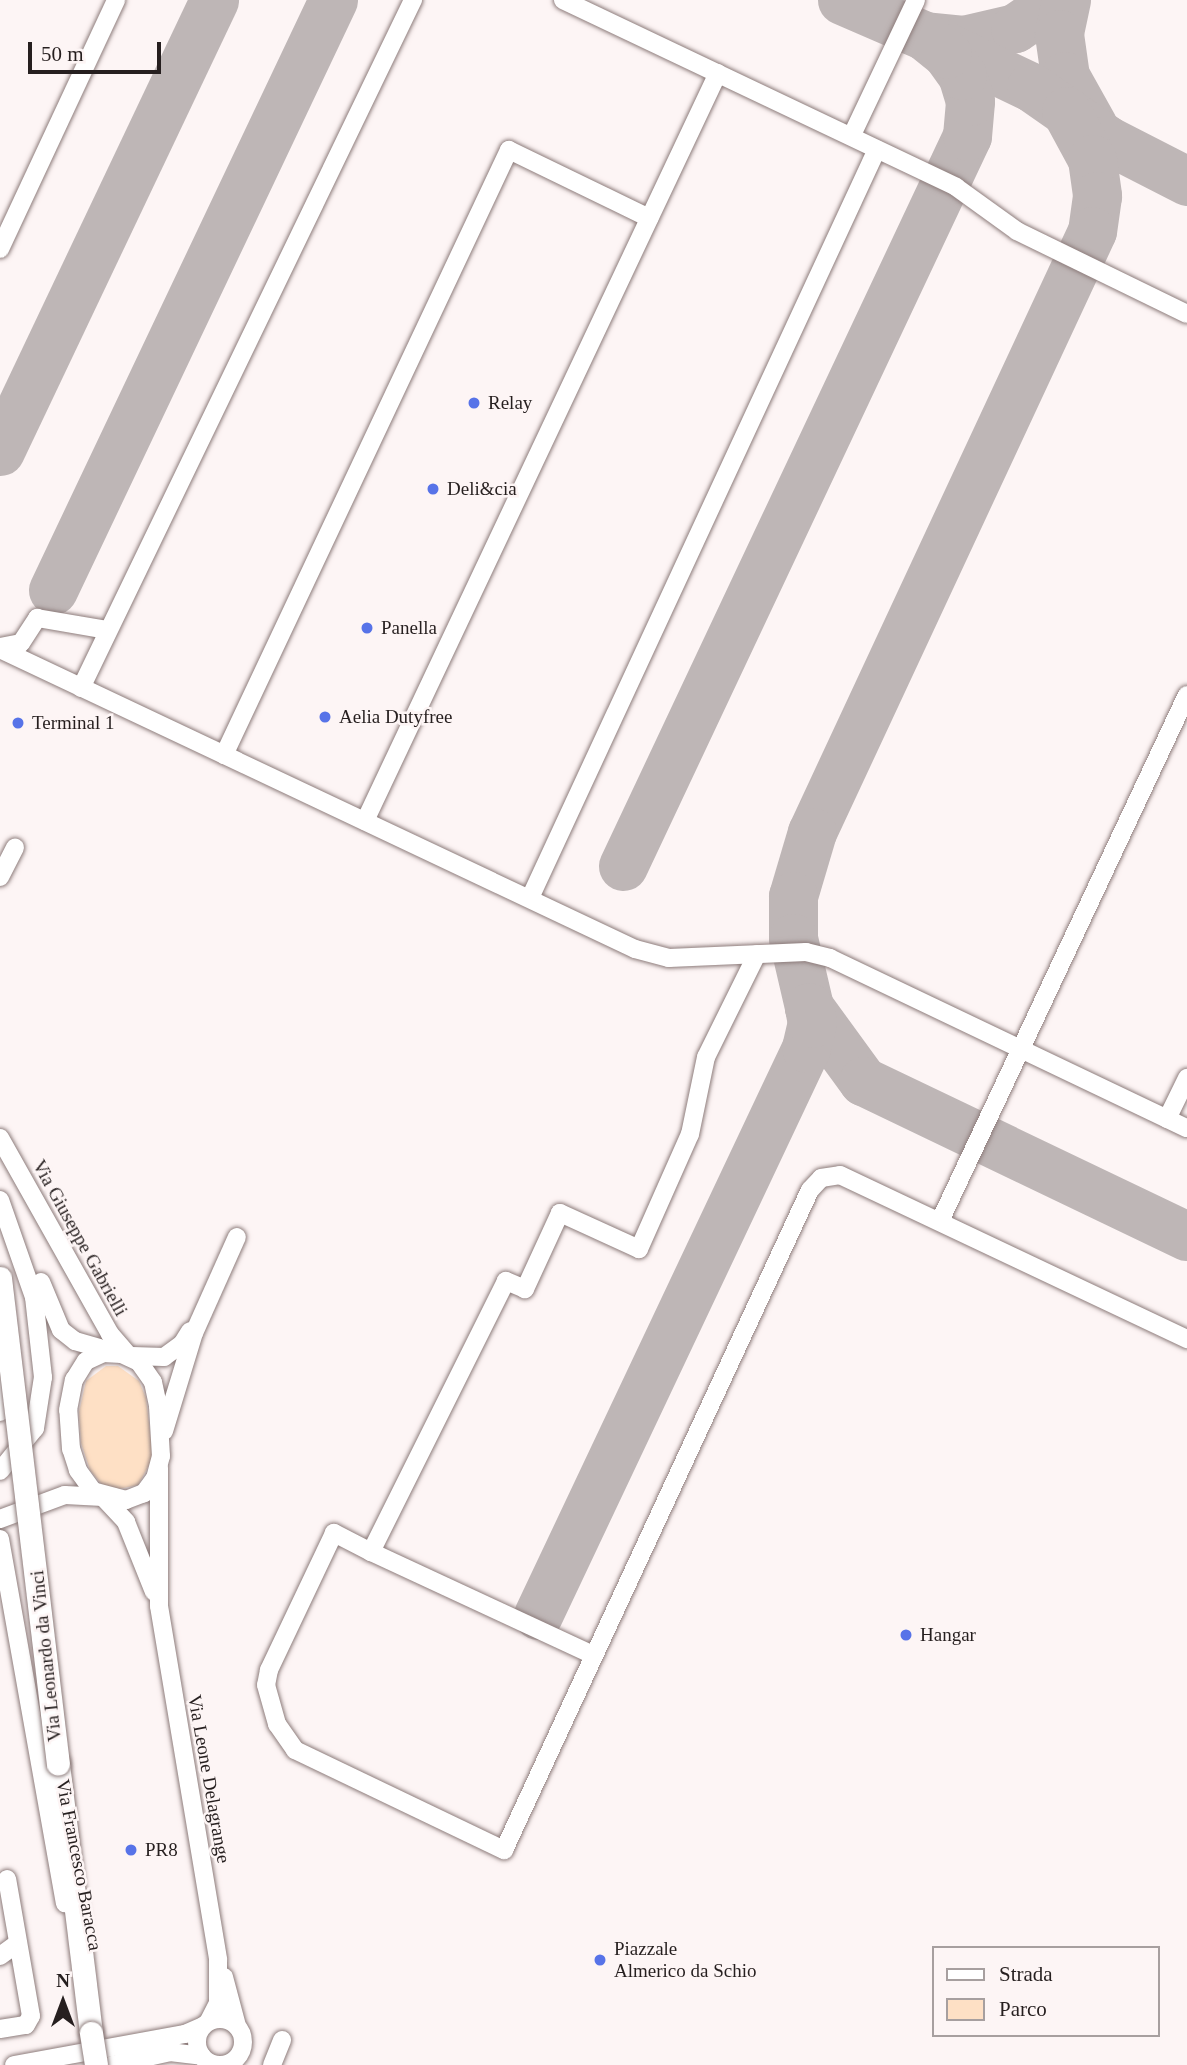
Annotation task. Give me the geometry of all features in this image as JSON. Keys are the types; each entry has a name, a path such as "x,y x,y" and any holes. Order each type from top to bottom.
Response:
{"main road":[{"name":"Via Leonardo da Vinci","path":"0,1278 96,2065"}],"street":[{"path":"0,249 116,0"},
{"path":"80,688 412,0"},
{"path":"563,0 852,135 956,187 1017,231 1187,314"},
{"path":"852,135 916,0"},
{"path":"365,821 718,73"},
{"path":"530,898 877,149"},
{"path":"224,755 509,150 649,218"},
{"path":"0,648 21,643 37,618 108,630"},
{"path":"0,648 652,956 806,951 830,958 1187,1128"},
{"path":"940,1221 1187,695"},
{"path":"0,877 15,848"},
{"path":"371,1552 506,1281 525,1289 560,1213 639,1249 690,1134 706,1057 757,954"},
{"path":"1167,1119 1187,1078"},
{"name":"Via Giuseppe Gabrielli","path":"0,1138 122,1354"},
{"path":"593,1655 334,1533 269,1670 268,1698 277,1724 295,1750 317,1764 504,1850 810,1191 821,1178 840,1175 1187,1339"},
{"path":"0,1200 32,1253 39,1296 43,1364 42,1406 27,1441 0,1471"},
{"path":"160,1444 194,1333 237,1237"},
{"path":"39,1296 67,1335 122,1354 152,1359 172,1353 212,1290"},
{"path":"0,1519 58,1497 103,1497 137,1497 150,1487 159,1468 160,1444 153,1382 147,1370 122,1354 86,1361 74,1380 68,1410 78,1470 103,1497"},
{"path":"0,1360 0,1412"},
{"name":"Via Leone Delagrange","path":"159,1468 159,1606 218,1960 237,2025"},
{"name":"Via Leone Delagrange","path":"103,1497 118,1509 132,1533 159,1606"},
{"name":"Via Francesco Baracca","path":"0,1539 38,1766 91,2033"},
{"path":"0,2029 26,2025 31,2016 7,1879"},
{"path":"0,1956 18,1943"},
{"name":"Via Leone Delagrange","path":"206,2023 218,2003 218,1960"},
{"path":"14,2065 185,2034 206,2023 224,2019 237,2025 243,2037 243,2058 231,2062 211,2062 170,2052 118,2064"},
{"path":"206,2023 197,2041 211,2062"},
{"path":"272,2065 282,2040"},
{"path":"118,2064 144,2065"}],"green space":[{"path":"106,1366 118,1366 139,1381 146,1398 153,1458 138,1485 119,1489 103,1486 90,1470 81,1443 79,1412 86,1381"}],"taxiway":[{"path":"0,451 214,0"},
{"path":"53,590 333,0"},
{"path":"842,0 925,36 963,40 1015,28 1056,0"},
{"path":"1066,0 1059,34 1065,76 1093,126"},
{"path":"623,866 967,136 970,101 962,75 947,54 925,36"},
{"path":"937,42 1031,87 1107,140 1187,181"},
{"path":"1066,111 1092,159 1097,196 1092,231 812,832 793,896 793,938 809,1007 863,1081 1187,1236"},
{"path":"538,1615 806,1048 812,1023 809,1007"}],"place":[{"name":"Relay","path":"474,403"},
{"name":"Deli&cia","path":"433,489"},
{"name":"Panella","path":"367,628"},
{"name":"Aelia Dutyfree","path":"325,717"},
{"name":"Terminal 1","path":"18,723"},
{"name":"Hangar","path":"906,1635"},
{"name":"PR8","path":"131,1850"},
{"name":"Piazzale Almerico da Schio","path":"600,1960"}]}
